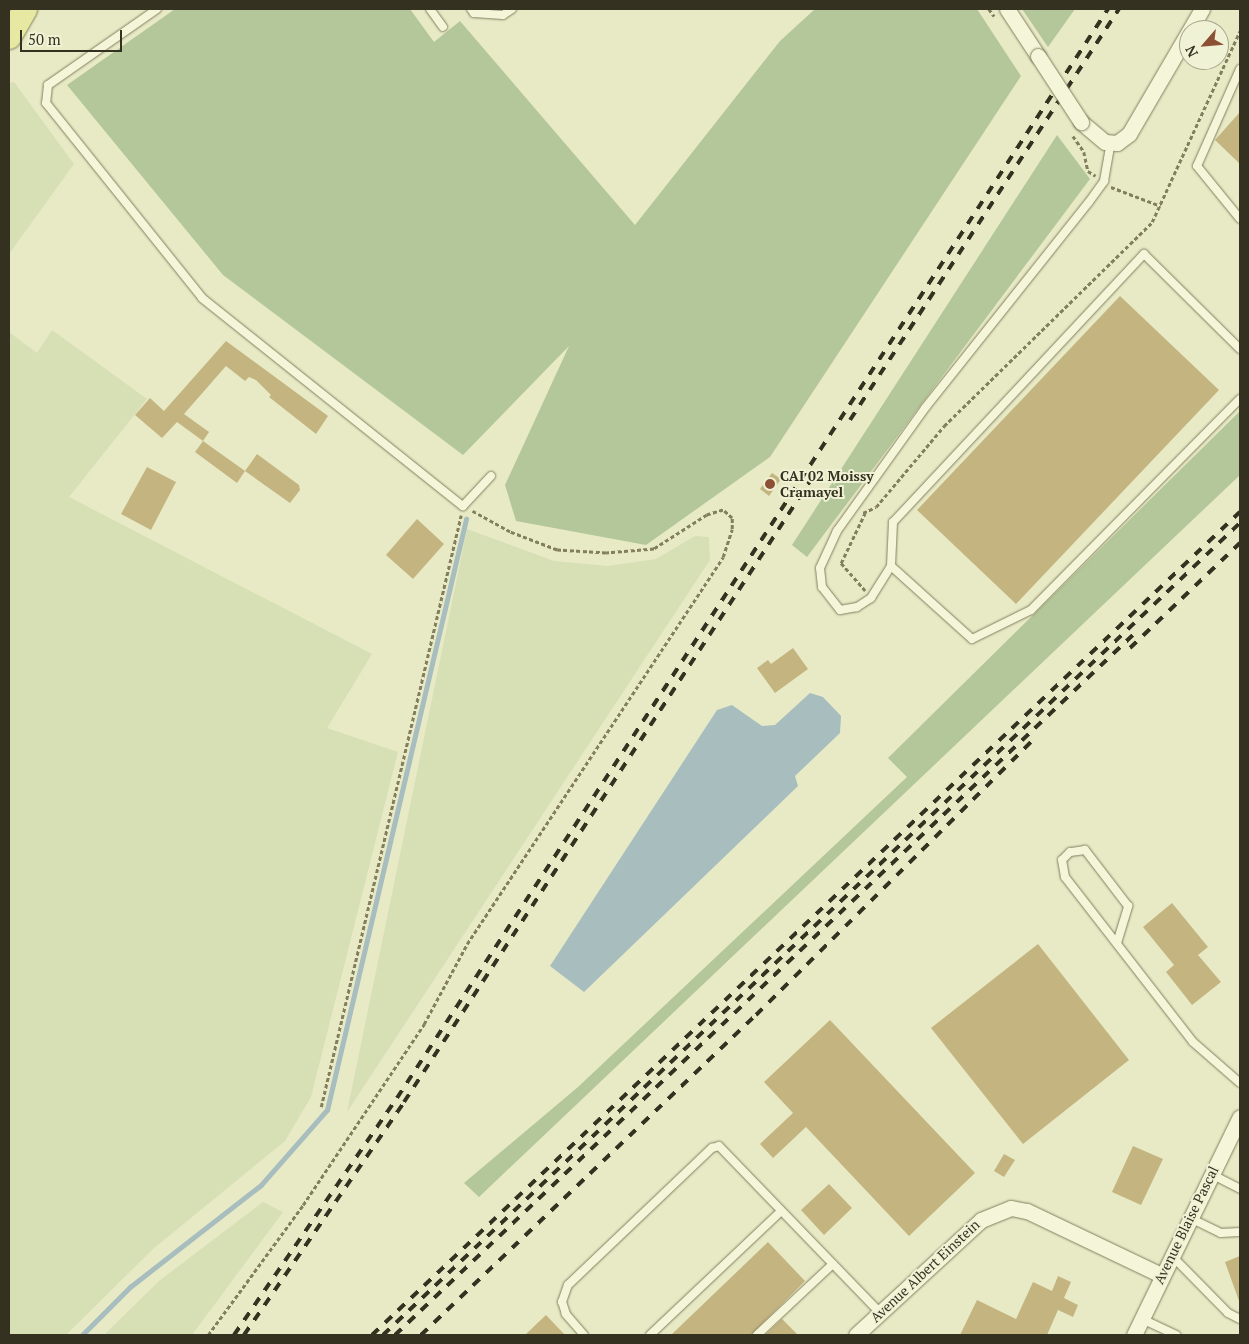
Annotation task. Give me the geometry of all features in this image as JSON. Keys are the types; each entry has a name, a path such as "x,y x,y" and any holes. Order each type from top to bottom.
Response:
{"main road":[{"path":"9,37 25,9"}],"street":[{"path":"1007,9 1081,122 1093,136 1111,143 1122,140 1135,127 1202,9"},
{"name":"Avenue Blaise Pascal","path":"1134,1335 1240,1117"},
{"name":"Avenue Albert Einstein","path":"856,1335 980,1220 1012,1208 1027,1211 1162,1275"}],"lane":[{"path":"157,9 48,85 46,103 202,298 463,506 491,476"},
{"path":"430,9 443,27"},
{"path":"471,9 474,13 503,15 512,9"},
{"path":"1240,69 1197,166 1240,219"},
{"path":"1111,143 1104,181 925,408 849,512 820,568 822,587 840,610 857,607 871,598 891,566 893,522 1144,254 1240,349"},
{"path":"891,566 972,639 1030,610 1240,399"},
{"path":"1117,943 1128,906 1085,850 1070,852 1062,860 1066,877 1193,1042 1240,1083"},
{"path":"584,1335 566,1314 562,1302 568,1285 712,1148 719,1146 880,1313"},
{"path":"1211,1174 1240,1189"},
{"path":"650,1335 781,1211"},
{"path":"1190,1218 1221,1233 1240,1232"},
{"path":"1172,1255 1228,1313 1240,1319"},
{"path":"757,1335 832,1264"},
{"path":"1142,1319 1176,1335"}],"path":[{"path":"849,512 865,513 876,507 944,426 1152,222 1240,31"},
{"path":"1073,136 1084,152 1088,171 1104,181 1161,206"},
{"path":"208,1335 303,1205 424,1024 467,944 723,557 732,529 732,518 723,510 707,515 654,549 606,554 557,550 510,532 463,506 321,1107"},
{"path":"865,513 840,563 871,598"}],"green space":[{"path":"175,9 410,9 434,42 460,21 635,225 780,41 815,9 977,9 1021,76 770,457 646,545 516,521 505,485 569,346 463,455 223,275 67,85"},
{"path":"1022,9 1075,9 1048,47"},
{"path":"14,82 74,164 9,254 9,83"},
{"path":"1057,135 1090,179 807,557 792,545"},
{"path":"52,330 147,399 69,497 372,654 327,728 398,752 311,1097 285,1141 153,1249 66,1335 9,1335 9,332 37,353"},
{"path":"1240,411 1240,475 479,1197 464,1183 578,1087 907,777 888,758"},
{"path":"467,529 554,561 608,566 656,559 695,536 709,537 710,560 347,1112"},
{"path":"263,1202 283,1212 192,1335 104,1335 159,1281"}],"shaded area":[{"path":"810,693 823,697 841,716 840,733 795,776 798,786 584,992 550,966 717,710 732,705 762,726 775,725"}],"building":[{"path":"1240,112 1240,164 1215,140"},
{"path":"1120,296 1219,390 1016,604 917,510"},
{"path":"226,341 328,416 316,434 269,397 271,395 256,380 249,377 245,381 226,366 184,414 209,432 203,441 177,422 162,438 135,415 150,398 164,411"},
{"path":"203,441 245,471 237,483 195,452"},
{"path":"257,454 299,485 300,490 290,503 245,471"},
{"path":"147,467 176,482 151,530 121,514"},
{"name":"CAI 02 Moissy Cramayel","path":"772,473 781,479 769,496 760,489"},
{"path":"417,519 444,544 413,579 386,555"},
{"path":"793,648 808,669 775,693 757,668 768,660 771,664"},
{"path":"1172,903 1208,947 1198,955 1221,982 1192,1005 1166,972 1174,965 1143,927"},
{"path":"1038,944 1129,1060 1023,1144 931,1028"},
{"path":"830,1020 975,1173 909,1236 806,1127 773,1158 760,1144 793,1113 764,1082"},
{"path":"1133,1146 1163,1159 1141,1205 1112,1192"},
{"path":"1004,1154 1015,1160 1004,1177 994,1171"},
{"path":"829,1184 852,1208 824,1235 801,1210"},
{"path":"768,1242 805,1281 751,1335 671,1335"},
{"path":"1240,1256 1240,1300 1239,1301 1225,1262"},
{"path":"1058,1276 1071,1282 1064,1298 1078,1305 1073,1317 1058,1310 1047,1335 960,1335 977,1300 1016,1319 1033,1282 1052,1291"},
{"path":"546,1315 565,1335 525,1335"},
{"path":"782,1319 798,1335 765,1335"}],"waterway":[{"path":"82,1335 130,1287 261,1185 327,1110 466,519"}],"railway":[{"path":"234,1335 397,1098 1108,9"},
{"path":"850,420 1119,9"},
{"path":"244,1335 404,1102 810,481"},
{"path":"372,1335 1240,512"},
{"path":"383,1335 1240,523"},
{"path":"1130,648 1240,543"},
{"path":"395,1335 1133,635"},
{"path":"421,1335 756,1015 1032,741"}],"place":[{"name":"CAI 02 Moissy Cramayel","path":"770,484"}]}
